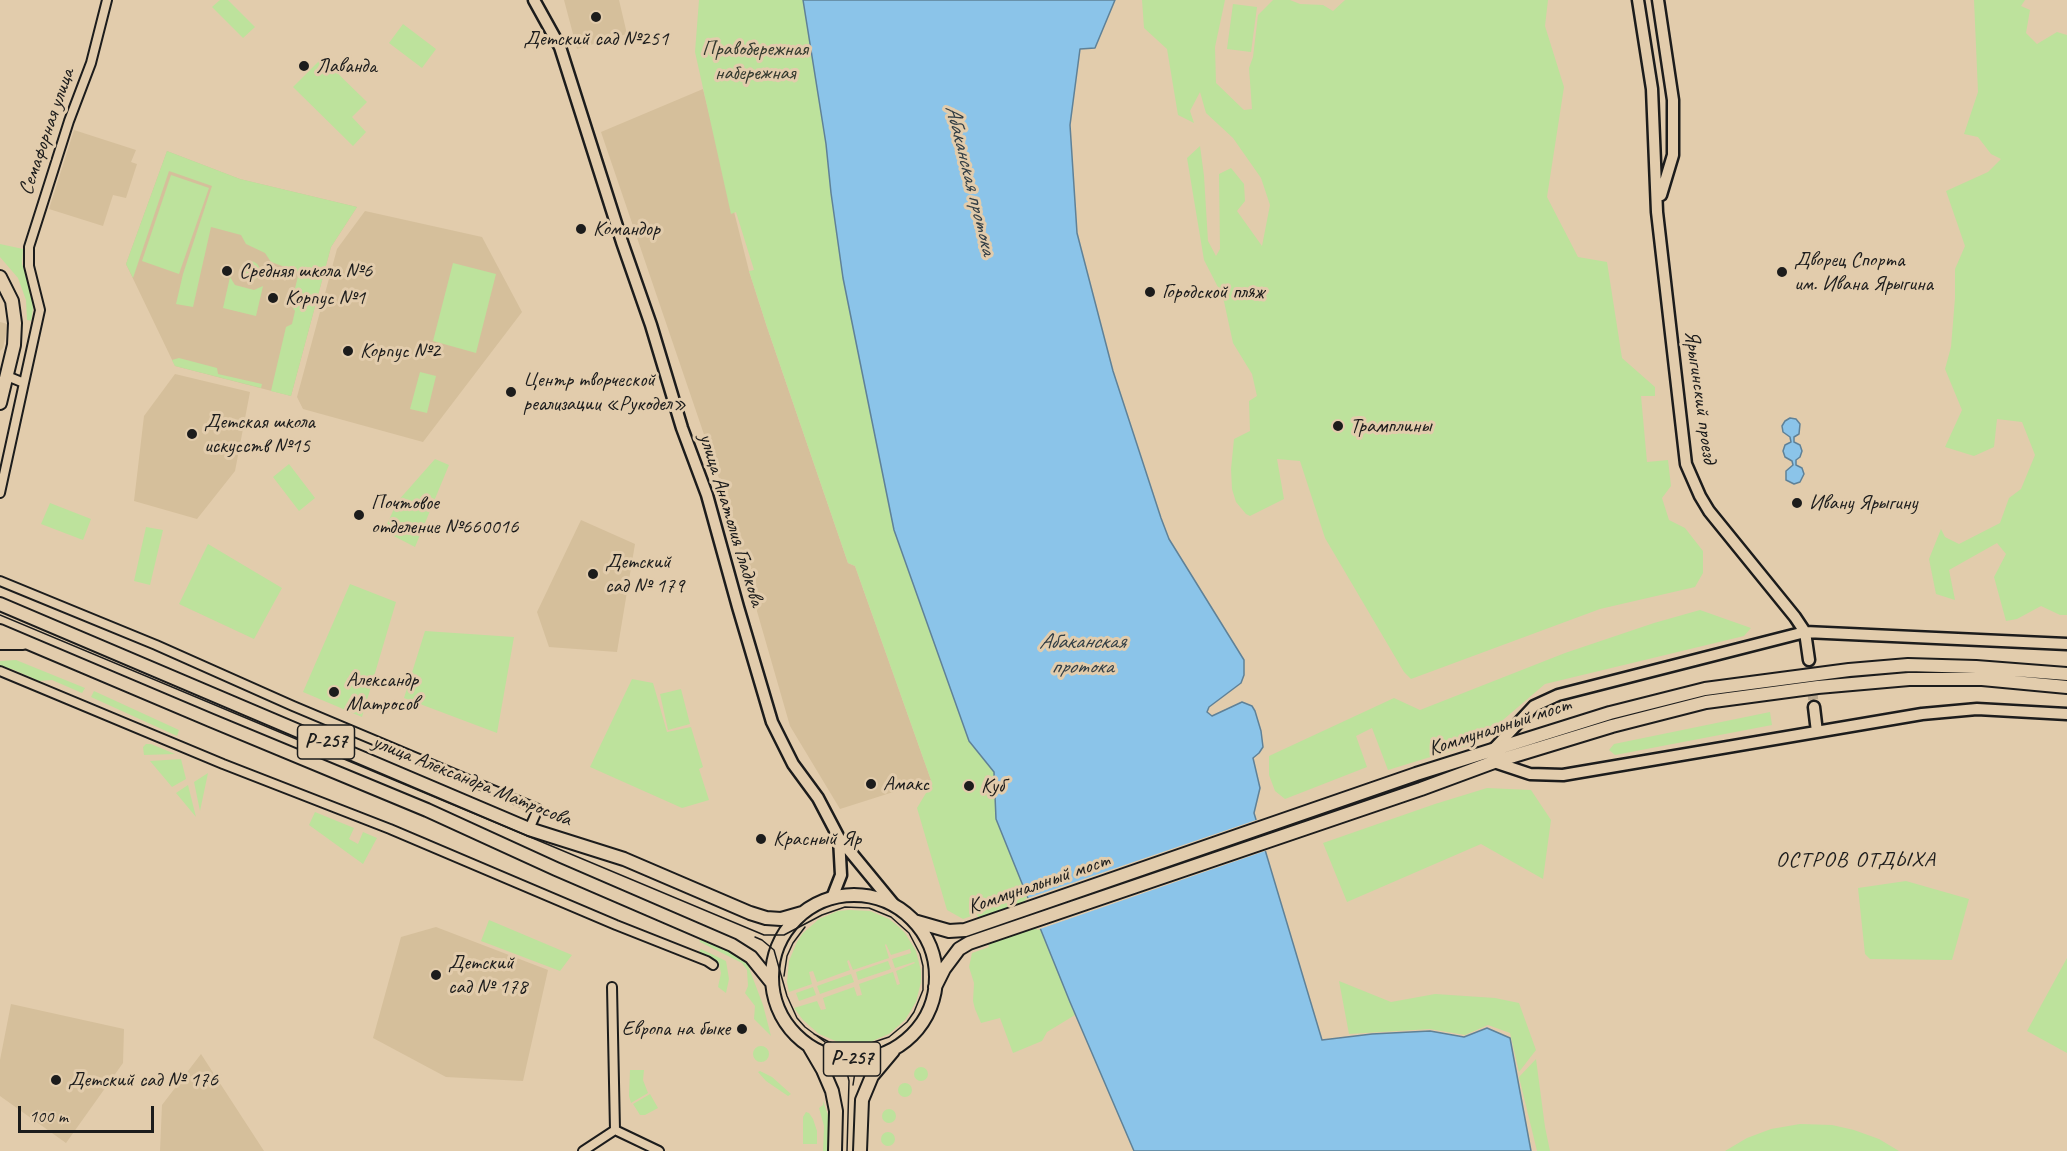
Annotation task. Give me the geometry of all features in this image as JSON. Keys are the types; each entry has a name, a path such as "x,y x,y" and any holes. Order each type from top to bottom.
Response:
{"highway":[{"path":"0,276 12,301 15,323 14,345 0,403"},
{"name":"улица Александра Матросова","path":"0,604 529,829 624,859 766,918 782,919 802,914"},
{"name":"улица Александра Матросова","path":"0,631 428,810 556,869 732,945 751,957 772,983"},
{"path":"0,643 28,643"},
{"name":"Коммунальный мост","path":"935,987 944,969 959,949 969,943 1421,789 1493,757 1610,713 1705,688 1849,670 1908,665 1976,667 2067,674"},
{"name":"Коммунальный мост","path":"914,921 949,931 965,930 1416,774 1493,757 1706,702 1818,687 1909,679 1982,679 2067,687"},
{"name":"Р-257","path":"860,895 895,906 914,921 923,932 934,958 935,987 923,1020 905,1041 874,1056 852,1059 829,1055 809,1045 787,1024 779,1011 772,983 774,957 778,945 792,923 802,914 818,903 832,898 860,895"},
{"path":"809,1045 832,1091 836,1112 835,1151"},
{"path":"860,1151 862,1100 872,1076 895,1047"}],"main road":[{"name":"улица Анатолия Гладкова","path":"534,0 560,47 651,325 682,428 707,495 772,722 793,764 818,798 839,838"},
{"name":"Ярыгинский проезд","path":"1638,0 1653,102 1661,249 1686,464 1709,511 1805,632"},
{"name":"Ярыгинский проезд","path":"1658,0 1673,100 1673,154 1658,204"},
{"path":"1653,102 1673,100"},
{"path":"2067,644 1805,632 1558,695 1540,702 1534,706 1493,757 1530,774 1563,775 1922,714 1977,709 2067,714"},
{"path":"1805,632 1809,660"},
{"path":"1814,707 1817,732"},
{"path":"832,898 840,875 839,838"},
{"path":"839,838 895,906"}],"street":[{"name":"Семафорная улица","path":"0,493 40,310 29,266 29,246 69,121 91,63 107,0"},
{"path":"7,375 24,383"},
{"path":"0,581 156,645 292,706 538,809 529,829"},
{"path":"0,671 223,764 380,825 713,965"},
{"path":"612,987 615,1130"},
{"path":"583,1151 615,1130"},
{"path":"615,1130 659,1151"}],"shaded area":[{"name":"Детский сад №251","path":"564,0 619,0 627,34 577,49"},
{"path":"703,89 749,271 767,327 848,563 855,566 931,780 840,809 790,726 727,502 601,132"},
{"path":"74,130 136,150 131,162 137,164 126,198 113,195 103,226 49,209"},
{"name":"Средняя школа №6","path":"167,151 240,179 357,207 331,247 291,396 175,366 126,264"},
{"name":"Средняя школа №6","path":"365,211 482,237 522,312 423,442 303,409 297,397 337,249"},
{"path":"0,322 8,324 3,348 0,351"},
{"name":"Детская школа искусств №15","path":"175,374 250,392 235,471 197,519 134,501 144,416"},
{"name":"Детский сад № 179","path":"581,520 635,544 617,652 549,647 537,612"},
{"path":"436,927 548,970 523,1081 446,1077 373,1038 401,937"},
{"name":"Детский сад № 176","path":"11,1004 124,1029 123,1063 66,1143 0,1096 0,1060"},
{"path":"201,1054 264,1151 160,1151 162,1105"}],"green space":[{"path":"220,0 228,0 255,27 243,38 212,7"},
{"name":"Правобережная набережная","path":"699,0 803,0 826,144 843,278 894,530 969,740 994,772 996,819 1075,1015 1047,1032 1042,1041 1013,1053 1000,1018 981,1023 975,1009 974,983 969,967 972,953 989,947 977,914 963,919 947,910 917,808 932,783 855,566 848,563 749,271 754,270 736,212 731,214 695,52"},
{"path":"1142,0 1225,0 1215,47 1216,83 1244,110 1252,109 1249,68 1253,57 1258,15 1273,0 1323,5 1333,11 1345,0 1548,0 1545,26 1564,87 1547,197 1578,257 1607,262 1622,358 1655,387 1655,396 1641,396 1647,462 1668,460 1671,486 1662,498 1669,520 1685,528 1703,551 1703,573 1695,587 1600,609 1411,679 1404,672 1325,538 1300,461 1277,459 1284,499 1250,516 1246,514 1236,502 1232,489 1231,469 1234,439 1250,431 1249,401 1257,396 1252,374 1233,343 1223,297 1204,260 1187,158 1200,146 1208,241 1216,256 1220,249 1219,174 1231,168 1244,184 1245,201 1237,211 1262,246 1270,205 1261,178 1233,138 1206,113 1200,92 1190,111 1194,123 1178,115 1167,49 1144,28"},
{"path":"1974,0 2025,0 2021,6 2030,10 2026,33 2037,44 2057,32 2067,35 2067,615 2060,615 2041,606 2017,619 2006,621 1994,577 2006,554 1997,543 1949,570 1955,600 1936,594 1929,559 1941,529 1945,537 1959,544 2000,523 2009,498 2021,489 2035,455 2022,422 1997,419 1994,447 1974,456 1945,447 1962,410 1945,369 1951,347 1955,269 1965,246 1946,191 1988,172 2001,159 1991,154 1978,137 1964,134 1978,92"},
{"path":"1233,4 1257,7 1251,52 1227,49"},
{"path":"403,24 436,49 422,68 389,43"},
{"path":"322,58 367,102 352,117 366,132 353,146 293,87"},
{"path":"167,151 240,179 357,207 331,247 291,396 271,391 286,327 292,324 295,311 291,305 299,272 271,262 265,253 246,244 241,235 211,227 193,307 176,304 183,274 212,186 169,171 133,278 126,264"},
{"path":"171,175 209,188 179,274 142,261"},
{"path":"0,244 23,249 22,264 31,290 33,309 31,321 27,320 26,300 18,278 0,257"},
{"path":"246,261 254,261 260,267 260,275 254,281 246,281 240,275 240,267"},
{"path":"453,263 496,274 476,353 433,341"},
{"path":"230,277 235,285 254,290 263,286 256,316 223,308"},
{"path":"179,358 217,368 218,374 262,384 261,388 175,366 172,360"},
{"path":"420,372 436,376 427,413 410,409"},
{"path":"435,459 449,465 415,547 384,531 397,502"},
{"path":"289,464 315,498 299,511 273,477"},
{"path":"50,503 91,519 83,540 41,524"},
{"path":"146,527 163,530 150,585 134,581"},
{"path":"208,544 282,588 254,639 179,604"},
{"path":"350,584 396,602 362,717 303,692"},
{"path":"1700,610 1751,628 1744,636 1545,684 1476,743 1388,770 1372,728 1356,736 1367,767 1285,799 1275,791 1269,775 1269,756 1394,698 1420,710 1565,653"},
{"path":"425,631 514,637 497,733 404,698"},
{"path":"16,660 85,688 82,693 52,680 39,681 12,669 0,668 0,661"},
{"path":"632,679 653,683 667,732 691,727 703,767 699,769 709,800 682,808 590,767"},
{"path":"681,689 690,724 668,730 660,694"},
{"path":"94,691 179,730 177,736 91,697"},
{"path":"1770,712 1772,725 1615,755 1609,750 1614,744"},
{"path":"146,744 175,754 144,755 143,747"},
{"path":"181,759 186,779 172,787 150,761"},
{"path":"208,773 200,811 194,782"},
{"path":"188,785 196,817 176,793"},
{"path":"1487,788 1531,790 1551,820 1543,879 1481,844 1347,902 1323,843"},
{"path":"315,812 354,828 349,839 358,844 363,832 377,838 363,864 309,825"},
{"path":"1906,881 1969,899 1952,960 1870,959 1865,954 1858,888"},
{"path":"838,911 870,911 889,919 898,926 916,951 921,971 916,1002 905,1020 889,1034 859,1044 838,1042 819,1034 803,1020 794,1008 817,1001 821,1010 826,1009 823,998 854,987 857,996 862,995 859,984 893,972 897,985 900,984 896,971 915,963 895,968 892,959 911,953 910,949 891,955 886,944 889,958 853,970 849,960 847,961 850,970 817,982 813,971 809,972 812,984 789,992 787,982 789,961 803,933 819,919"},
{"path":"489,920 572,955 560,971 481,941"},
{"path":"699,938 740,955 746,960 763,1005 771,1036 754,1019 755,1006 745,993 748,986 747,970 742,963 700,942"},
{"path":"701,949 726,961 729,979 726,993 718,987 721,973 719,963 699,952"},
{"path":"2067,958 2067,1053 2027,1031"},
{"path":"888,961 891,969 858,980 856,972"},
{"path":"851,974 854,982 820,994 817,986"},
{"path":"1339,981 1391,1002 1435,994 1495,998 1519,1003 1536,1050 1519,1072 1510,1033 1488,1025 1465,1035 1430,1029 1349,1034"},
{"path":"813,987 816,995 799,1001 796,993"},
{"path":"761,1046 767,1048 769,1054 767,1060 761,1062 755,1060 753,1054 755,1048"},
{"path":"1536,1059 1550,1151 1537,1151 1519,1077"},
{"path":"918,1067 924,1067 928,1074 924,1081 918,1081 914,1077 914,1071"},
{"path":"630,1070 644,1070 643,1080 648,1093 631,1103 629,1096"},
{"path":"758,1072 772,1077 791,1094 788,1096 766,1081"},
{"path":"902,1083 908,1083 912,1090 908,1097 902,1097 898,1093 898,1087"},
{"path":"650,1094 658,1108 645,1115 640,1115 633,1104"},
{"path":"823,1101 829,1118 828,1151 823,1151 824,1126 819,1108 823,1105"},
{"path":"886,1109 892,1109 896,1116 892,1123 886,1123 882,1119 882,1113"},
{"path":"806,1112 813,1119 817,1131 817,1144 803,1144 803,1117"},
{"path":"1800,1124 1832,1125 1854,1130 1879,1139 1899,1151 1725,1151 1747,1138 1771,1129"},
{"path":"885,1132 891,1132 895,1139 891,1146 885,1146 881,1142 881,1136"}],"water":[{"name":"Абаканская протока","path":"803,0 1115,0 1095,48 1080,49 1070,125 1077,233 1113,371 1169,539 1244,660 1244,675 1241,683 1209,707 1207,712 1212,716 1242,702 1252,706 1255,711 1263,747 1253,758 1260,788 1254,813 1322,1040 1372,1034 1430,1031 1464,1037 1487,1028 1510,1038 1531,1151 1134,1151 1070,1002 996,819 994,772 969,741 894,530 843,278 826,144"},
{"path":"1790,418 1796,419 1800,424 1799,434 1794,437 1794,442 1800,445 1802,451 1796,460 1796,465 1802,468 1804,474 1800,482 1794,484 1786,480 1786,471 1793,465 1792,461 1785,457 1783,451 1785,445 1791,442 1790,437 1783,432 1782,426"}],"pier":[{"path":"1259,819 1268,850 1037,930 1025,899"}],"tunnel":[{"path":"1809,660 1814,707"}],"tram line":[{"path":"0,615 764,935 784,935 822,915 845,907 869,908 891,917 909,933 920,954 923,966 923,990 914,1012 907,1022 889,1037 862,1046 845,1046 829,1042 814,1034"},
{"path":"784,976 787,956 805,927"},
{"path":"755,937 774,950 787,996 797,1018 805,1027 837,1051 845,1064 849,1081 847,1151"},
{"path":"853,1085 860,1058 875,1045"}],"place":[{"name":"Детский сад №251","path":"596,17"},
{"name":"Лаванда","path":"304,66"},
{"name":"Командор","path":"581,229"},
{"name":"Средняя школа №6","path":"227,271"},
{"name":"Дворец Спорта им. Ивана Ярыгина","path":"1782,272"},
{"name":"Городской пляж","path":"1150,292"},
{"name":"Корпус №1","path":"273,298"},
{"name":"Корпус №2","path":"348,351"},
{"name":"Центр творческой реализации «Рукодел»","path":"511,392"},
{"name":"Трамплины","path":"1338,426"},
{"name":"Детская школа искусств №15","path":"192,434"},
{"name":"Ивану Ярыгину","path":"1797,503"},
{"name":"Почтовое отделение №660016","path":"359,515"},
{"name":"Детский сад № 179","path":"593,574"},
{"name":"Александр Матросов","path":"334,692"},
{"name":"Амакс","path":"871,784"},
{"name":"Куб","path":"969,786"},
{"name":"Красный Яр","path":"761,839"},
{"name":"Детский сад № 178","path":"436,975"},
{"name":"Европа на быке","path":"742,1029"},
{"name":"Детский сад № 176","path":"56,1080"}],"district":[{"name":"ОСТРОВ ОТДЫХА","path":"1856,860"}]}
